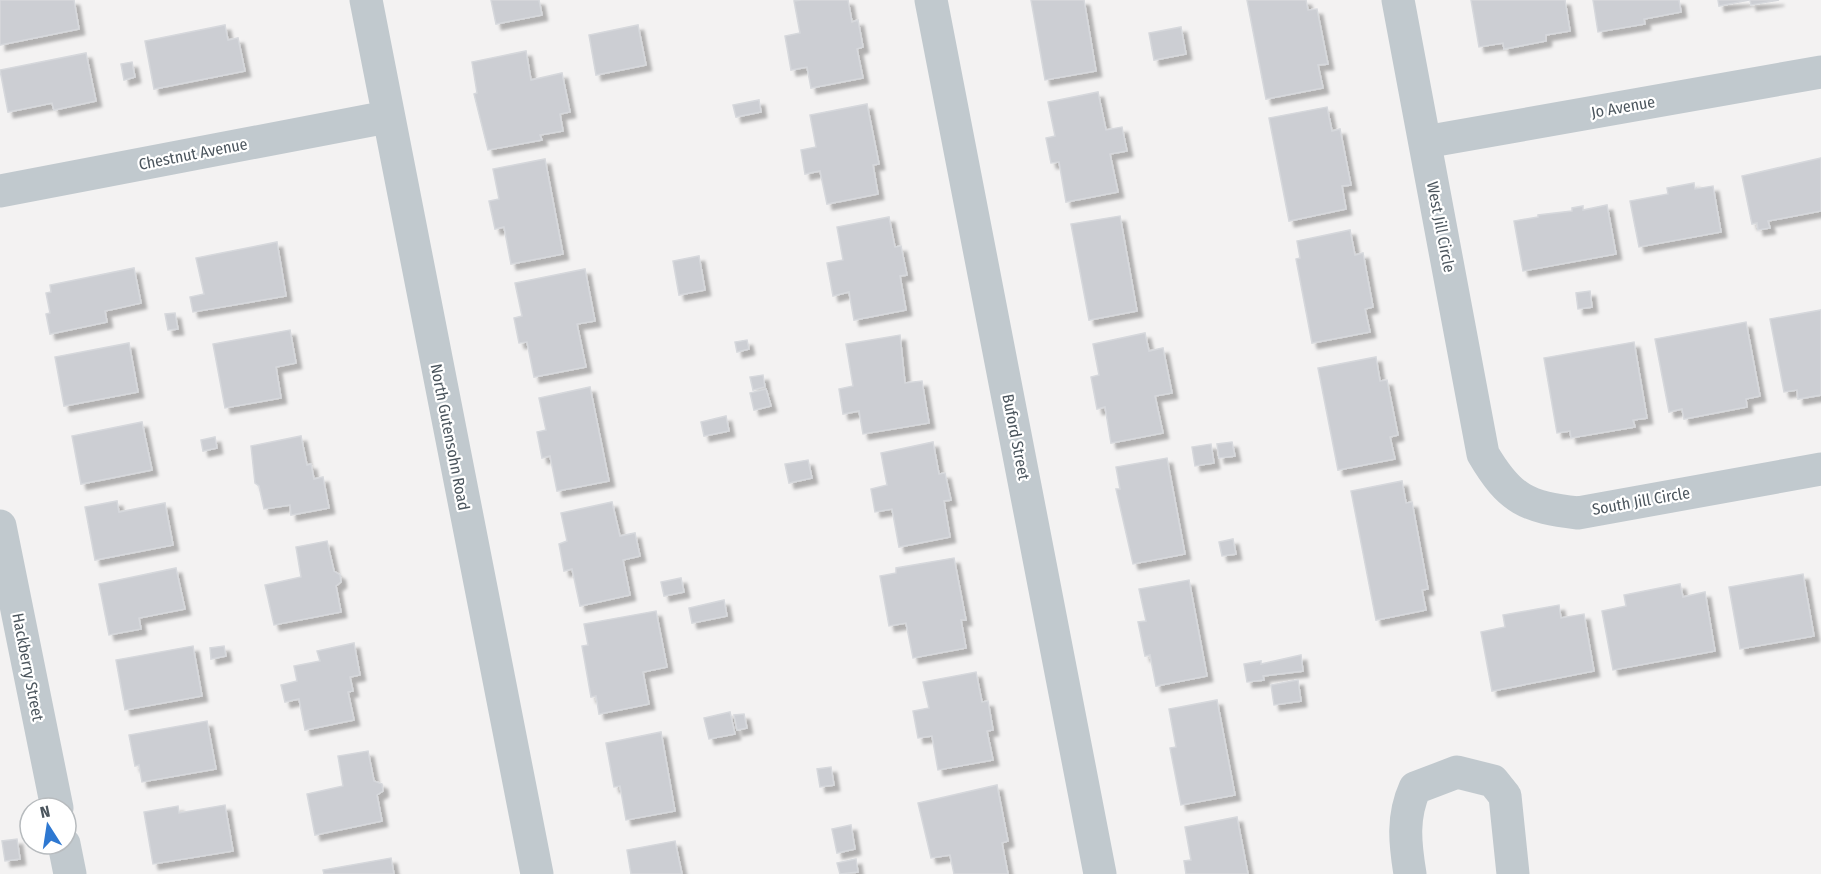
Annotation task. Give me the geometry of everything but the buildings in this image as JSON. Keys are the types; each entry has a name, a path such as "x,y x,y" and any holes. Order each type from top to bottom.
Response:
{"street":[{"name":"North Gutensohn Road","path":"366,0 387,117 537,874"},
{"name":"Buford Street","path":"931,0 1100,874"},
{"name":"West Jill Circle","path":"1398,0 1483,454"},
{"name":"Jo Avenue","path":"1425,142 1821,72"},
{"name":"Chestnut Avenue","path":"0,191 387,117"},
{"name":"South Jill Circle","path":"1483,454 1497,478 1519,499 1548,509 1578,513 1821,469"},
{"name":"Hackberry Street","path":"0,526 11,635 54,796"},
{"path":"1410,874 1405,843 1406,808 1415,788 1457,772 1493,781 1505,796 1514,874"},
{"path":"66,856 70,874"}]}
